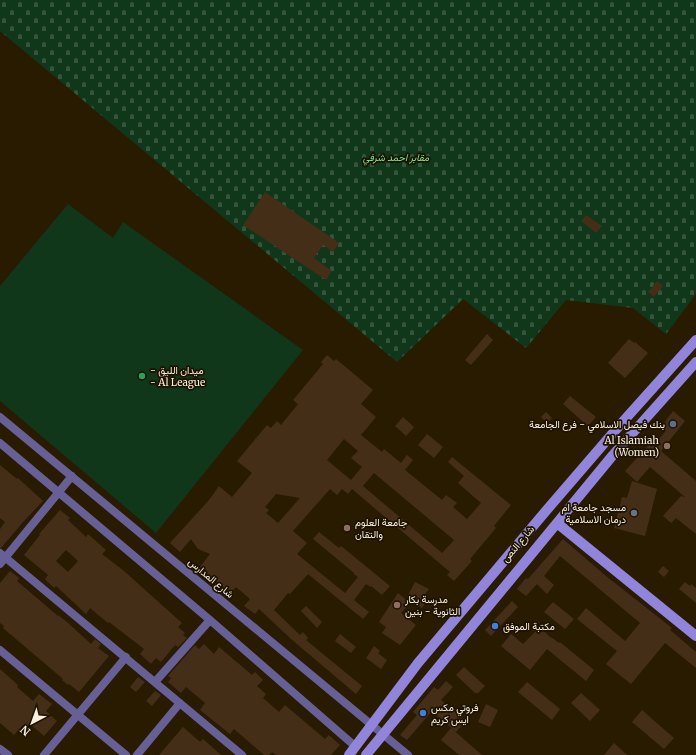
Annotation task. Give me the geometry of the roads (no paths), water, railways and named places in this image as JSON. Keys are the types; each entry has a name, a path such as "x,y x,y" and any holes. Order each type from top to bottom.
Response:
{"main road":[{"name":"شارع النص","path":"349,755 418,663 619,426 696,340"},
{"name":"شارع النص","path":"366,755 613,455 696,362"},
{"path":"557,523 696,636"}],"street":[{"name":"شارع المدارس","path":"0,417 408,755"},
{"path":"0,443 210,620 356,746"},
{"path":"72,476 2,558 126,657 242,755"},
{"path":"155,682 210,620"},
{"path":"0,650 126,755"},
{"path":"44,755 126,657"},
{"path":"137,755 180,703"},
{"path":"0,749 8,755"}],"place":[{"name":"- ميدان الليق - Al League","path":"142,376"},
{"name":"بنك فيصل الاسلامي - فرع الجامعة","path":"673,424"},
{"name":"Al Islamiah (Women)","path":"667,446"},
{"name":"مسجد جامعة ام درمان الاسلامية","path":"634,513"},
{"name":"جامعة العلوم والتقان","path":"347,528"},
{"name":"مدرسة بكار الثانوية - بنين","path":"397,605"},
{"name":"مكتبة الموفق","path":"495,626"},
{"name":"فروتي مكس ايس كريم","path":"423,713"}],"park label":[{"name":"مقابر احمد شرفي","path":"396,157"}]}
